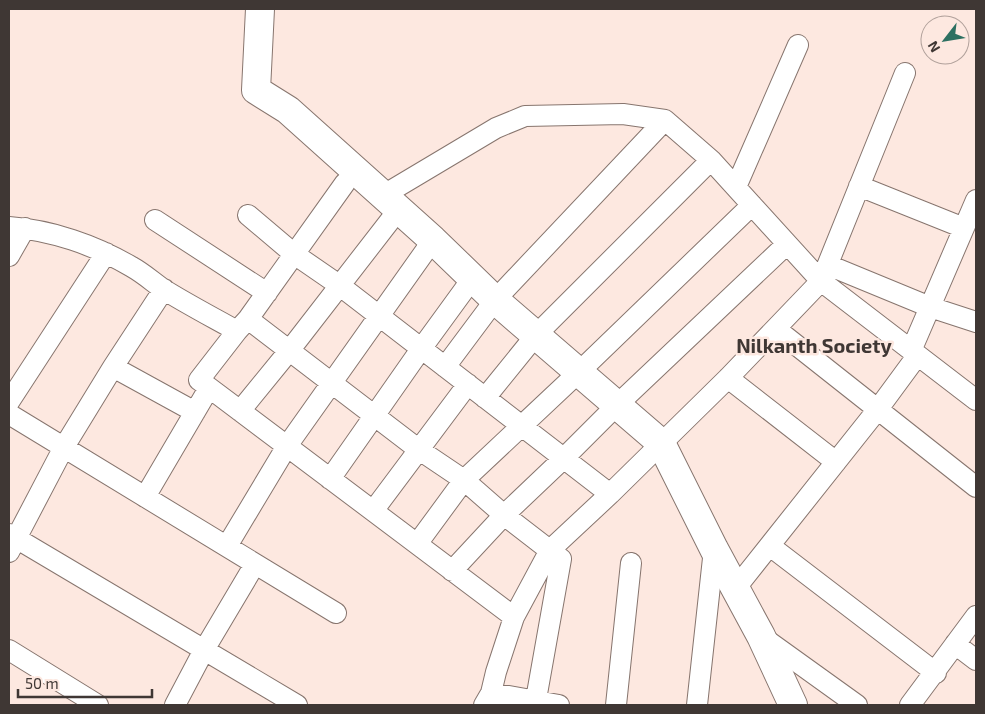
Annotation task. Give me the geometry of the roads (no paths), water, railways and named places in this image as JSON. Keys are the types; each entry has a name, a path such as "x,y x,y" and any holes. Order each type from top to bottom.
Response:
{"street":[{"path":"260,9 256,90 288,110 432,240 495,300 661,443 714,549 761,636 792,705"},
{"path":"736,187 798,45"},
{"path":"559,705 488,699 514,617 550,550 728,378 776,328 824,273 905,73"},
{"path":"240,411 339,285 384,197 496,128 525,116 624,114 665,120 710,160 787,244 824,273 914,354 976,400"},
{"path":"445,367 495,300 665,120"},
{"path":"485,398 536,335 710,160"},
{"path":"345,183 267,293 199,380 514,617"},
{"path":"860,186 964,228"},
{"path":"735,589 878,409 914,354 930,307 976,200"},
{"path":"417,544 464,480 580,372 752,205"},
{"path":"248,216 294,254 339,285 610,494"},
{"path":"155,220 267,293"},
{"path":"9,256 17,228 67,239 106,253 133,267 164,289 242,325 289,351 418,449 464,480 504,515 561,559 535,703"},
{"path":"227,546 287,446 380,317 432,240"},
{"path":"452,571 504,515 787,244"},
{"path":"9,402 106,253"},
{"path":"824,273 976,322"},
{"path":"330,479 472,279"},
{"path":"164,289 64,447 12,542 204,650 297,705"},
{"path":"776,328 976,487"},
{"path":"113,367 196,412"},
{"path":"728,378 836,462"},
{"path":"373,511 468,384"},
{"path":"145,497 210,388"},
{"path":"9,414 336,613"},
{"path":"770,546 936,673"},
{"path":"698,705 714,549"},
{"path":"616,705 631,563"},
{"path":"175,705 204,650 256,564"},
{"path":"915,703 976,616"},
{"path":"761,636 856,705"},
{"path":"955,644 976,660"},
{"path":"9,650 98,705"}],"district":[{"name":"Nilkanth Society","path":"814,346"}]}
